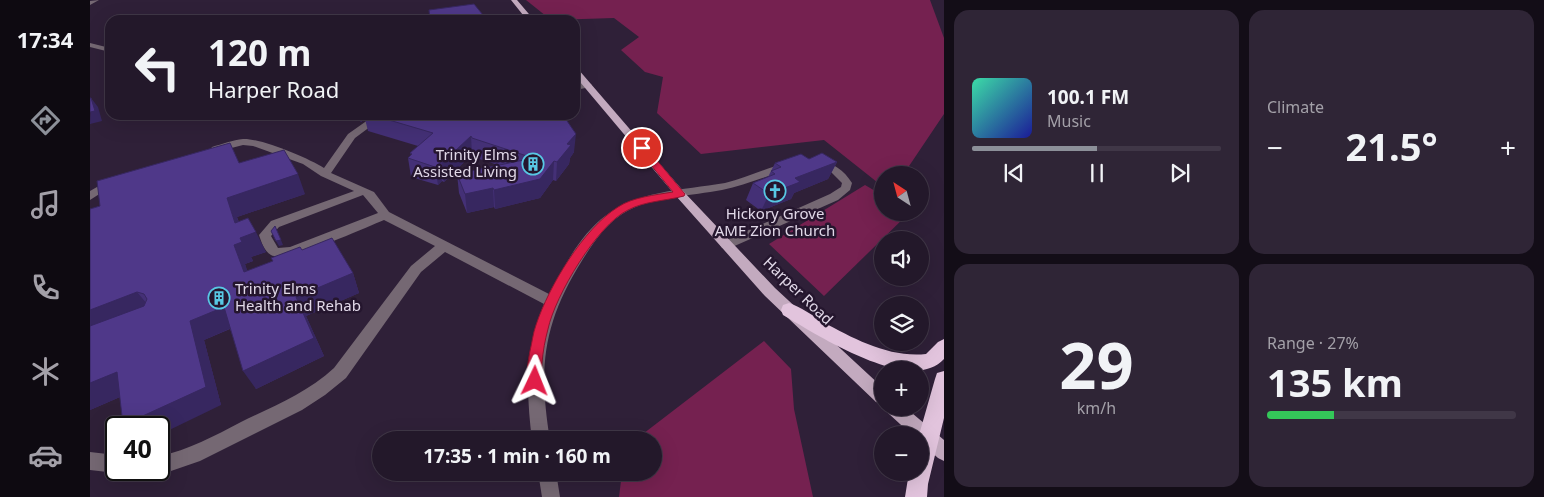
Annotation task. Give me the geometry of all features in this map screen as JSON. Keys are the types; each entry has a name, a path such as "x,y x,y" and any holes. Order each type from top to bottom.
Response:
{"highway":[{"path":"789,310 838,338 881,357 906,363 932,361 944,347"},
{"path":"916,497 917,484 936,446 944,379"}],"main road":[{"path":"514,0 527,15"},
{"name":"Harper Road","path":"580,76 680,194 770,292 874,389"},
{"path":"903,416 936,446"}],"street":[{"path":"90,3 96,0"},
{"path":"90,45 105,49"},
{"path":"580,86 588,85"},
{"path":"325,174 351,136 374,120"},
{"path":"210,151 243,142 254,143 307,162 325,174 374,197 385,215 552,302"},
{"path":"539,431 536,414 535,364 542,326 557,290 590,238 613,214 642,201 727,185 802,162 817,162 836,171 847,183 846,188 834,197 726,245"},
{"path":"90,196 119,178"},
{"path":"364,191 275,224 265,235 272,250 281,254 292,251 385,215"},
{"path":"170,462 187,458 308,398 331,382 340,373 416,269 444,246"},
{"path":"90,461 105,463"},
{"path":"548,481 551,497"}],"shaded area":[{"path":"526,0 930,0 944,38 944,114 909,166 874,166 874,180 824,140 701,154 657,113 663,77 645,72 621,50 639,37 614,18 580,19 580,15 545,15"},
{"path":"865,185 874,190 874,221 901,221 891,231 874,231 874,247 824,296 769,244"},
{"path":"764,341 791,369 794,409 813,497 619,497 621,481 662,481 662,431 647,431"}],"building":[{"path":"474,4 483,15 430,15 429,10"},
{"path":"90,98 95,111 90,112"},
{"path":"389,120 566,120 576,134 567,144 571,145 557,162 554,161 540,179 494,190 493,188 465,194 457,174 533,158 472,138 471,136 442,163 435,167 408,158 412,154 410,153 433,133"},
{"name":"Trinity Elms Health and Rehab","path":"230,143 239,163 284,150 298,174 227,198 235,223 248,218 256,232 240,238 242,242 234,245 244,272 273,261 271,258 300,247 302,250 332,238 353,273 296,297 314,338 243,371 224,307 190,321 206,387 143,416 122,416 117,372 90,383 90,326 144,306 147,299 144,294 137,292 90,310 90,209 100,206 97,181"},
{"path":"822,153 837,162 795,178 800,182 769,194 753,183 775,174 771,171 781,167 775,163 801,154 809,159"},
{"path":"275,226 281,240 276,241 271,231"}],"place":[{"name":"Trinity Elms Assisted Living","path":"533,164"},
{"name":"Hickory Grove AME Zion Church","path":"775,191"},
{"name":"Trinity Elms Health and Rehab","path":"219,298"}],"route":[{"path":"535,381 535,364 542,326 557,290 590,238 604,222 623,208 642,201 680,194 642,148"}]}
